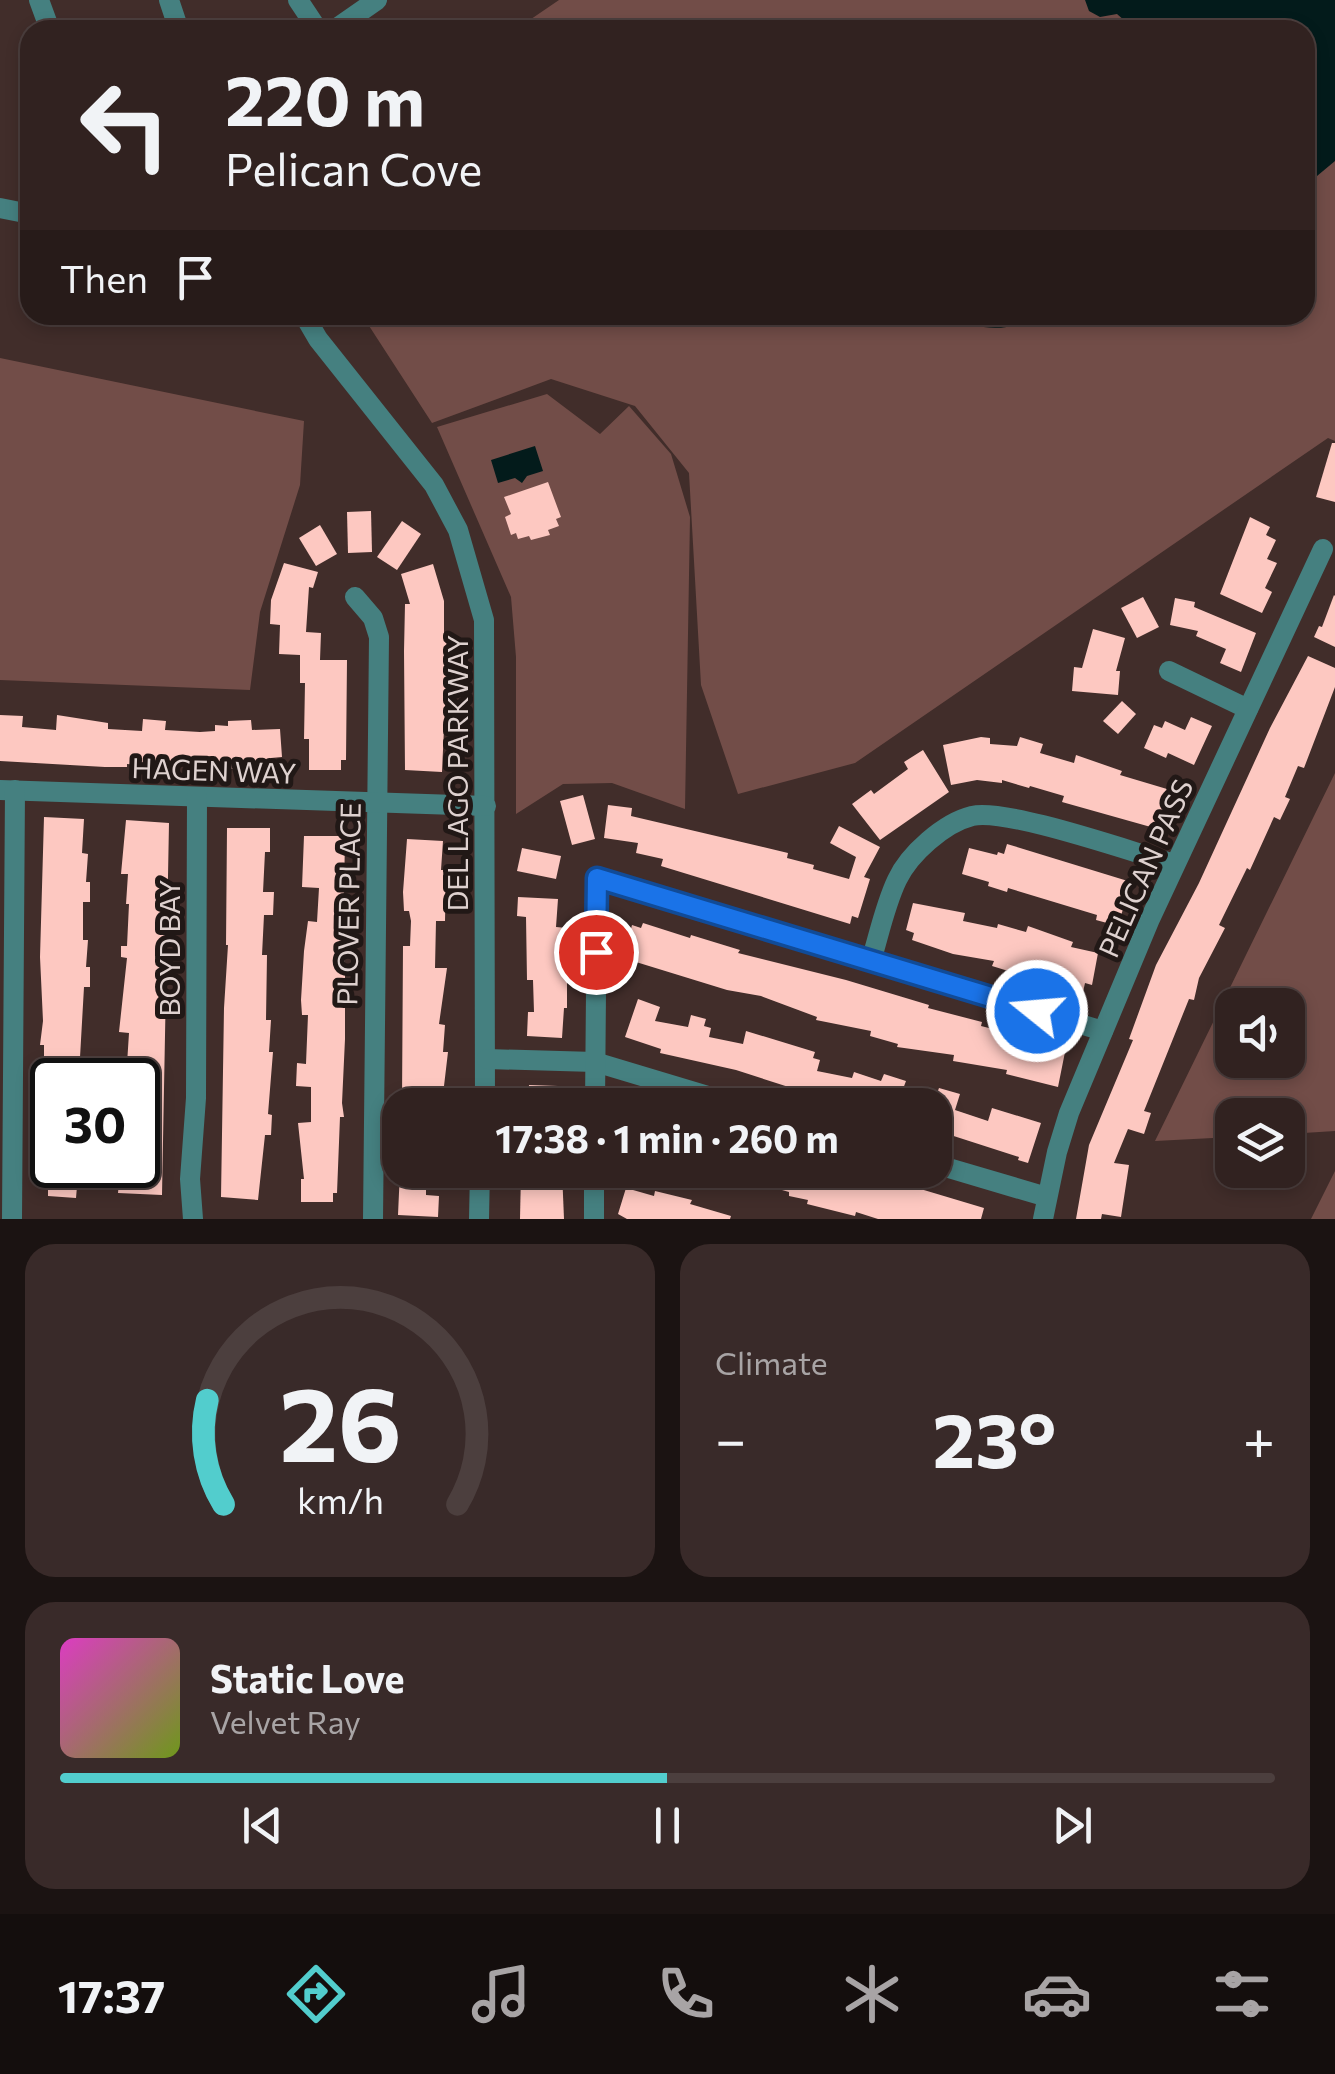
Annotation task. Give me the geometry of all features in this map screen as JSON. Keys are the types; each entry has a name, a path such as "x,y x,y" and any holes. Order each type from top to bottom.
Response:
{"street":[{"path":"348,20 377,0"},
{"name":"DEL LAGO PARKWAY","path":"310,325 434,485 458,530 484,620 486,1088"},
{"name":"PELICAN PASS","path":"1042,1219 1069,1113 1103,1031 1175,864 1323,549"},
{"name":"PLOVER PLACE","path":"354,597 372,618 378,637 373,1219"},
{"path":"1170,670 1248,709"},
{"path":"7,790 7,1069 12,1219"},
{"name":"HAGEN WAY","path":"7,790 486,806"},
{"name":"BOYD BAY","path":"193,1219 190,1179 196,1098 197,798"},
{"path":"871,961 896,880 909,860 947,828 973,816 1005,816 1175,864"},
{"path":"594,1088 597,878 1103,1031"},
{"path":"487,1059 595,1062 681,1088"},
{"path":"952,1169 1047,1198"},
{"path":"479,1219 480,1188"},
{"path":"594,1188 594,1219"}],"shaded area":[{"path":"559,0 1335,0 1335,441 1328,438 855,763 738,794 701,685 689,473 635,406 551,379 432,423 368,325 1315,325 1315,20 530,20"},
{"path":"0,358 304,421 300,485 260,612 250,690 0,680"},
{"path":"547,394 600,434 629,406 671,454 690,517 685,809 612,783 563,784 516,814 516,657 511,597 437,427"},
{"path":"1335,773 1335,1131 1305,1133 1305,1098 1215,1098 1215,1138 1155,1141 1215,1018 1215,1078 1305,1078 1305,988 1230,988"},
{"path":"1335,1171 1335,1219 1311,1219"}],"water":[{"path":"1085,0 1335,0 1335,161 1315,178 1315,20 1124,20 1117,14 1100,17 1089,11"},
{"path":"977,325 1016,325 1005,327"},
{"path":"535,446 543,471 527,476 522,483 515,478 498,483 491,460"}],"building":[{"path":"1335,443 1335,502 1316,497"},
{"path":"548,482 561,517 556,519 559,526 548,530 550,535 531,540 529,536 518,539 516,533 511,535 505,517 511,514 504,497"},
{"path":"371,511 372,552 348,553 347,512"},
{"path":"1250,517 1270,527 1266,535 1276,540 1267,559 1277,563 1265,588 1272,592 1262,613 1220,594"},
{"path":"402,521 421,534 397,570 377,557"},
{"path":"320,525 337,554 316,566 299,538"},
{"path":"284,563 318,572 313,588 309,587 306,632 321,633 320,660 347,660 346,760 341,760 341,770 309,770 300,655 279,654 280,625 270,624 271,600"},
{"path":"433,564 444,601 445,662 453,663 452,686 446,685 442,772 405,770 405,604 410,604 401,574"},
{"path":"1335,596 1335,647 1314,637"},
{"path":"1143,597 1159,627 1137,638 1121,608"},
{"path":"1175,598 1195,602 1194,607 1256,633 1241,672 1220,663 1226,649 1196,636 1198,631 1170,625"},
{"path":"1093,629 1125,638 1116,671 1120,671 1118,695 1072,691 1074,667 1082,668"},
{"path":"1308,656 1335,668 1335,687 1304,768 1298,766 1285,797 1290,799 1280,820 1274,817 1219,925 1225,928 1199,978 1194,1000 1189,999 1144,1111 1151,1113 1144,1134 1128,1129 1114,1163 1129,1165 1121,1217 1102,1214 1101,1219 1076,1219 1089,1145 1133,1040 1129,1039 1156,965"},
{"path":"1122,701 1136,714 1118,734 1103,721"},
{"path":"0,715 23,716 22,727 56,730 57,715 108,723 108,729 142,731 143,719 166,721 165,730 200,732 215,731 215,725 228,726 228,721 251,720 252,730 280,729 282,757 271,758 271,765 221,770 162,763 162,767 105,767 0,761"},
{"path":"1191,717 1212,726 1194,765 1144,748 1154,725 1162,728 1165,721 1185,730"},
{"path":"1020,737 1043,744 1040,753 1074,763 1076,755 1122,771 1120,775 1177,792 1165,831 1062,802 1064,796 1030,786 1002,780 951,785 943,745 990,738 990,744 1017,746"},
{"path":"923,750 949,792 880,840 852,804 871,790 874,794 908,769 904,762"},
{"path":"583,795 595,839 572,845 560,801"},
{"path":"608,805 632,808 631,816 788,853 787,858 849,879 856,857 830,843 839,826 880,847 864,877 870,879 858,918 852,916 850,924 661,866 663,859 636,853 638,843 604,838"},
{"path":"44,817 84,819 82,853 88,854 86,882 90,882 90,902 83,902 83,940 88,940 86,967 90,967 90,987 84,987 80,1058 44,1058 44,1045 40,1045"},
{"path":"126,820 169,823 162,1195 118,1193 118,1188 160,1188 160,1058 127,1058 129,1033 119,1032 127,958 121,957 121,946 127,946 129,904 128,874 121,874"},
{"path":"227,828 270,828 263,892 274,892 273,915 264,915 262,955 267,955 266,1020 271,1020 269,1052 273,1052 268,1114 272,1115 271,1135 265,1135 258,1200 221,1197"},
{"path":"304,836 345,836 344,1117 340,1117 337,1193 333,1193 333,1202 301,1202 304,1179 298,1123 311,1122 311,1087 296,1086 297,1063 306,1064 308,1015 302,1015 301,1000 304,951 308,921 317,922 319,888 302,887"},
{"path":"407,839 443,841 445,921 436,921 435,968 447,968 439,1024 445,1025 443,1052 448,1052 444,1088 402,1088 403,946 410,946 411,921 409,911 404,911"},
{"path":"1007,844 1131,882 1118,926 1096,920 1097,915 1008,888 1007,892 962,874 969,848 997,855 1004,854"},
{"path":"522,848 561,856 556,879 517,871"},
{"path":"518,897 558,899 556,927 567,928 567,1008 562,1038 527,1036 528,1012 534,1012 533,980 527,980 526,917 517,916"},
{"path":"913,903 965,913 963,921 997,928 998,924 1026,932 1028,926 1073,942 1071,947 1098,953 1092,985 1085,983 1083,992 1070,990 992,966 994,961 953,954 912,940 914,933 906,930"},
{"path":"643,923 929,1005 928,1008 982,1022 981,1026 1058,1045 1057,1050 1065,1052 1058,1087 1006,1074 1007,1070 953,1061 954,1055 897,1047 898,1044 870,1036 871,1031 816,1020 817,1017 761,996 727,990 623,958 632,925 641,928"},
{"path":"638,999 660,1007 655,1021 688,1027 691,1015 706,1019 704,1026 711,1028 709,1037 743,1044 746,1031 815,1052 813,1058 820,1060 817,1071 852,1078 854,1072 881,1081 884,1074 906,1081 903,1088 792,1088 736,1070 660,1053 661,1049 625,1037"},
{"path":"529,1085 558,1086 558,1088"},
{"path":"952,1092 960,1094 955,1110 988,1121 992,1108 1041,1123 1028,1163 1018,1160 1019,1157 952,1135"},
{"path":"48,1188 77,1188 76,1198 48,1196"},
{"path":"399,1188 426,1188 426,1195 439,1196 438,1217 398,1215"},
{"path":"521,1188 563,1188 564,1219 520,1219"},
{"path":"626,1188 692,1200 690,1204 731,1216 627,1219 618,1214"},
{"path":"917,1188 984,1208 981,1219 878,1219 807,1204 808,1200 789,1196 789,1192 782,1190"}],"route":[{"path":"596,952 597,878 1037,1011"}]}
